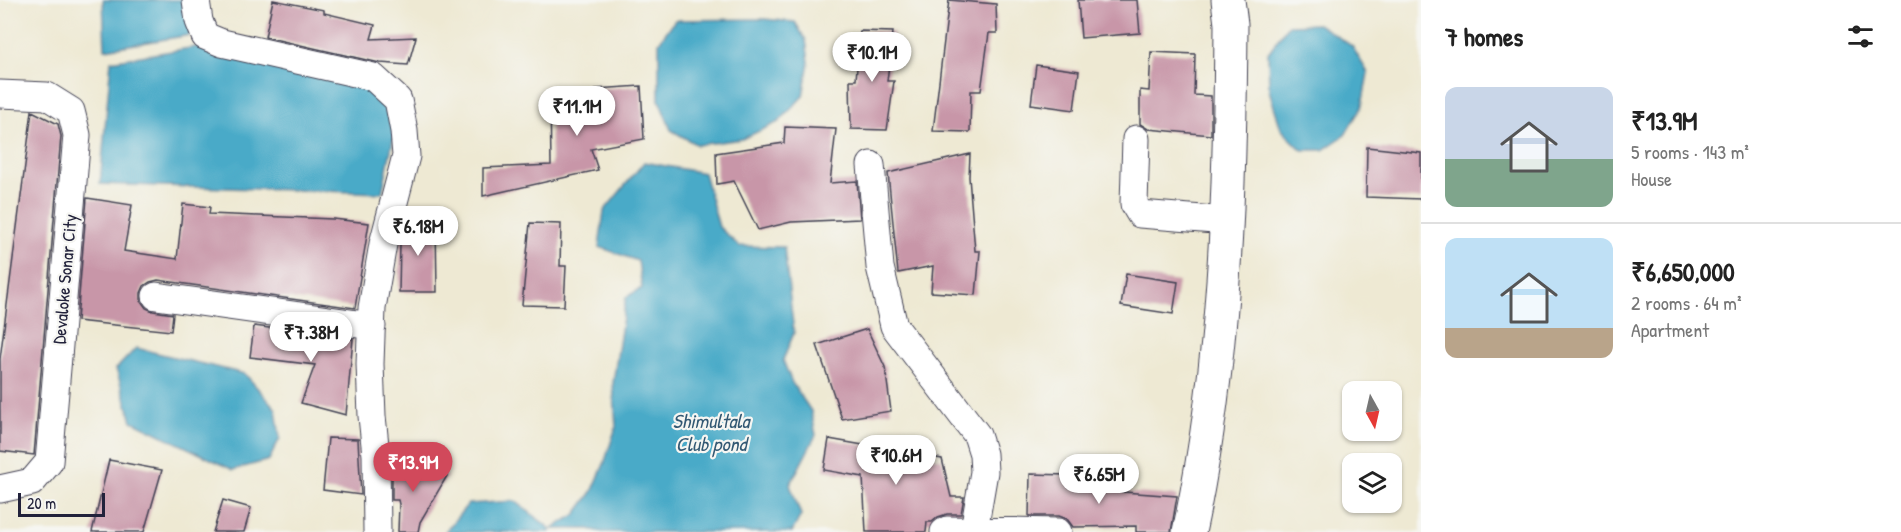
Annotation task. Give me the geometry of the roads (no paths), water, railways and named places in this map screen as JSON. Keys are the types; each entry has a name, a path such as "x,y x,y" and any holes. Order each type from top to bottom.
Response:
{"street":[{"path":"196,0 199,21 205,36 222,43 373,76 398,100 406,156 383,244 372,308 370,364 376,455 377,532"},
{"path":"1189,532 1202,473 1218,355 1227,221 1231,24 1228,0"},
{"name":"Devaloke Sonar City","path":"0,94 48,96 71,111 77,135 49,462 32,482 4,490 0,489"},
{"path":"1136,139 1134,204 1140,214 1227,221"},
{"path":"871,165 880,267 894,326 977,435 983,454 984,472 974,530"},
{"path":"156,296 372,326"},
{"path":"944,532 947,530 1058,532"}],"water":[{"path":"103,0 189,0 190,35 105,49"},
{"path":"764,19 795,22 806,40 809,62 803,96 779,122 742,139 697,145 671,130 659,100 659,42 675,20"},
{"path":"1318,24 1352,46 1368,73 1362,106 1345,135 1323,150 1302,150 1281,129 1269,90 1268,53 1288,25"},
{"path":"202,46 385,86 397,121 382,193 100,184 111,61"},
{"name":"Shimultala Club pond","path":"644,162 704,173 719,227 739,246 784,247 794,333 783,360 792,383 811,411 816,435 790,485 801,515 792,532 603,532 588,529 551,529 575,515 592,492 604,464 616,427 613,383 626,297 642,288 638,261 599,247 604,211"},
{"path":"136,348 245,374 276,409 280,438 269,460 233,470 132,421 116,369"},
{"path":"515,501 551,529 550,532 445,532 468,504"}]}
